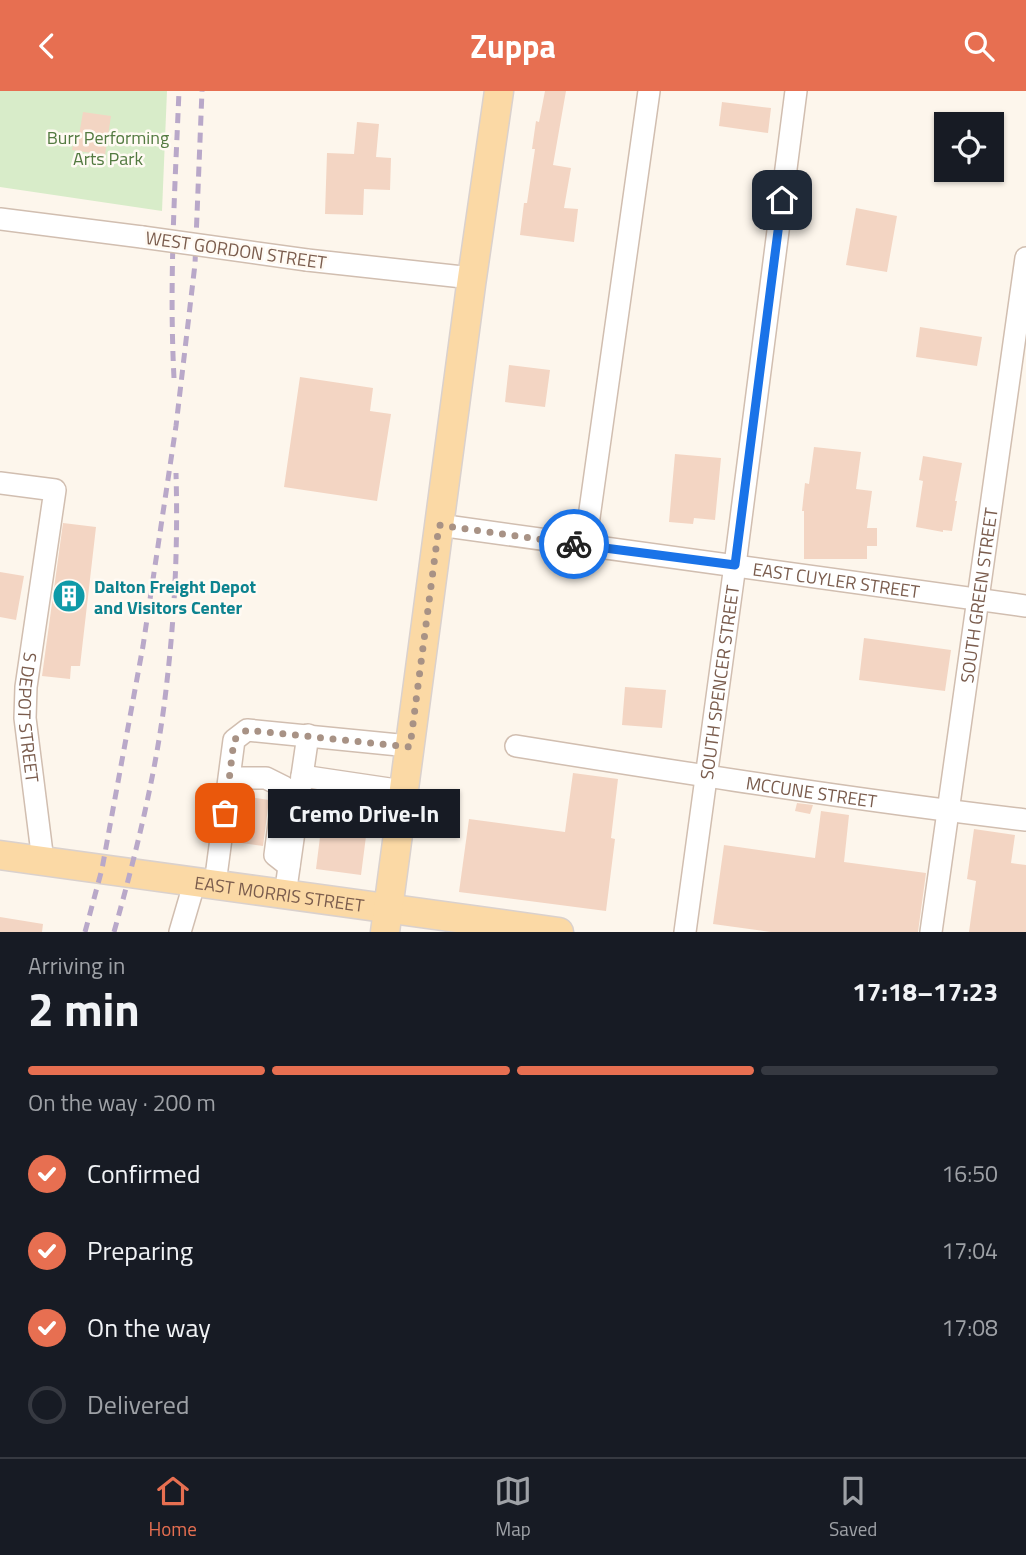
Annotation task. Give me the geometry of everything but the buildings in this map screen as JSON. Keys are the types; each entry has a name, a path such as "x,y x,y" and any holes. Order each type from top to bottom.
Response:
{"main road":[{"path":"386,920 499,91"},
{"name":"EAST MORRIS STREET","path":"0,855 209,876 386,920 559,932"}],"street":[{"path":"585,546 649,91"},
{"name":"SOUTH SPENCER STREET","path":"685,932 796,91"},
{"name":"WEST GORDON STREET","path":"0,219 472,281"},
{"name":"SOUTH GREEN STREET","path":"930,932 1026,258"},
{"name":"S DEPOT STREET","path":"0,483 55,490 25,718 43,861"},
{"name":"EAST CUYLER STREET","path":"439,525 1026,606"},
{"path":"209,876 234,740 247,730 410,747"},
{"path":"285,895 308,735"},
{"name":"MCCUNE STREET","path":"516,746 947,811 1026,820"},
{"path":"302,776 403,791"},
{"path":"180,932 209,876 227,852 235,794 240,778 266,778 284,787 275,855 289,866"}],"green space":[{"name":"Burr Performing Arts Park","path":"0,91 167,91 162,211 0,187"}],"railway":[{"path":"174,378 172,271 179,91"},
{"path":"85,932 102,869 143,646 176,426 195,264 202,91"},
{"path":"114,932 146,808 163,713 174,603 176,473"}],"way so far":[{"path":"225,813 234,740 247,730 410,747 439,525 574,544"}],"place":[{"name":"Dalton Freight Depot and Visitors Center","path":"69,596"},
{"name":"Cremo Drive-In","path":"225,813"}],"route":[{"path":"574,544 735,565 782,200"}]}
